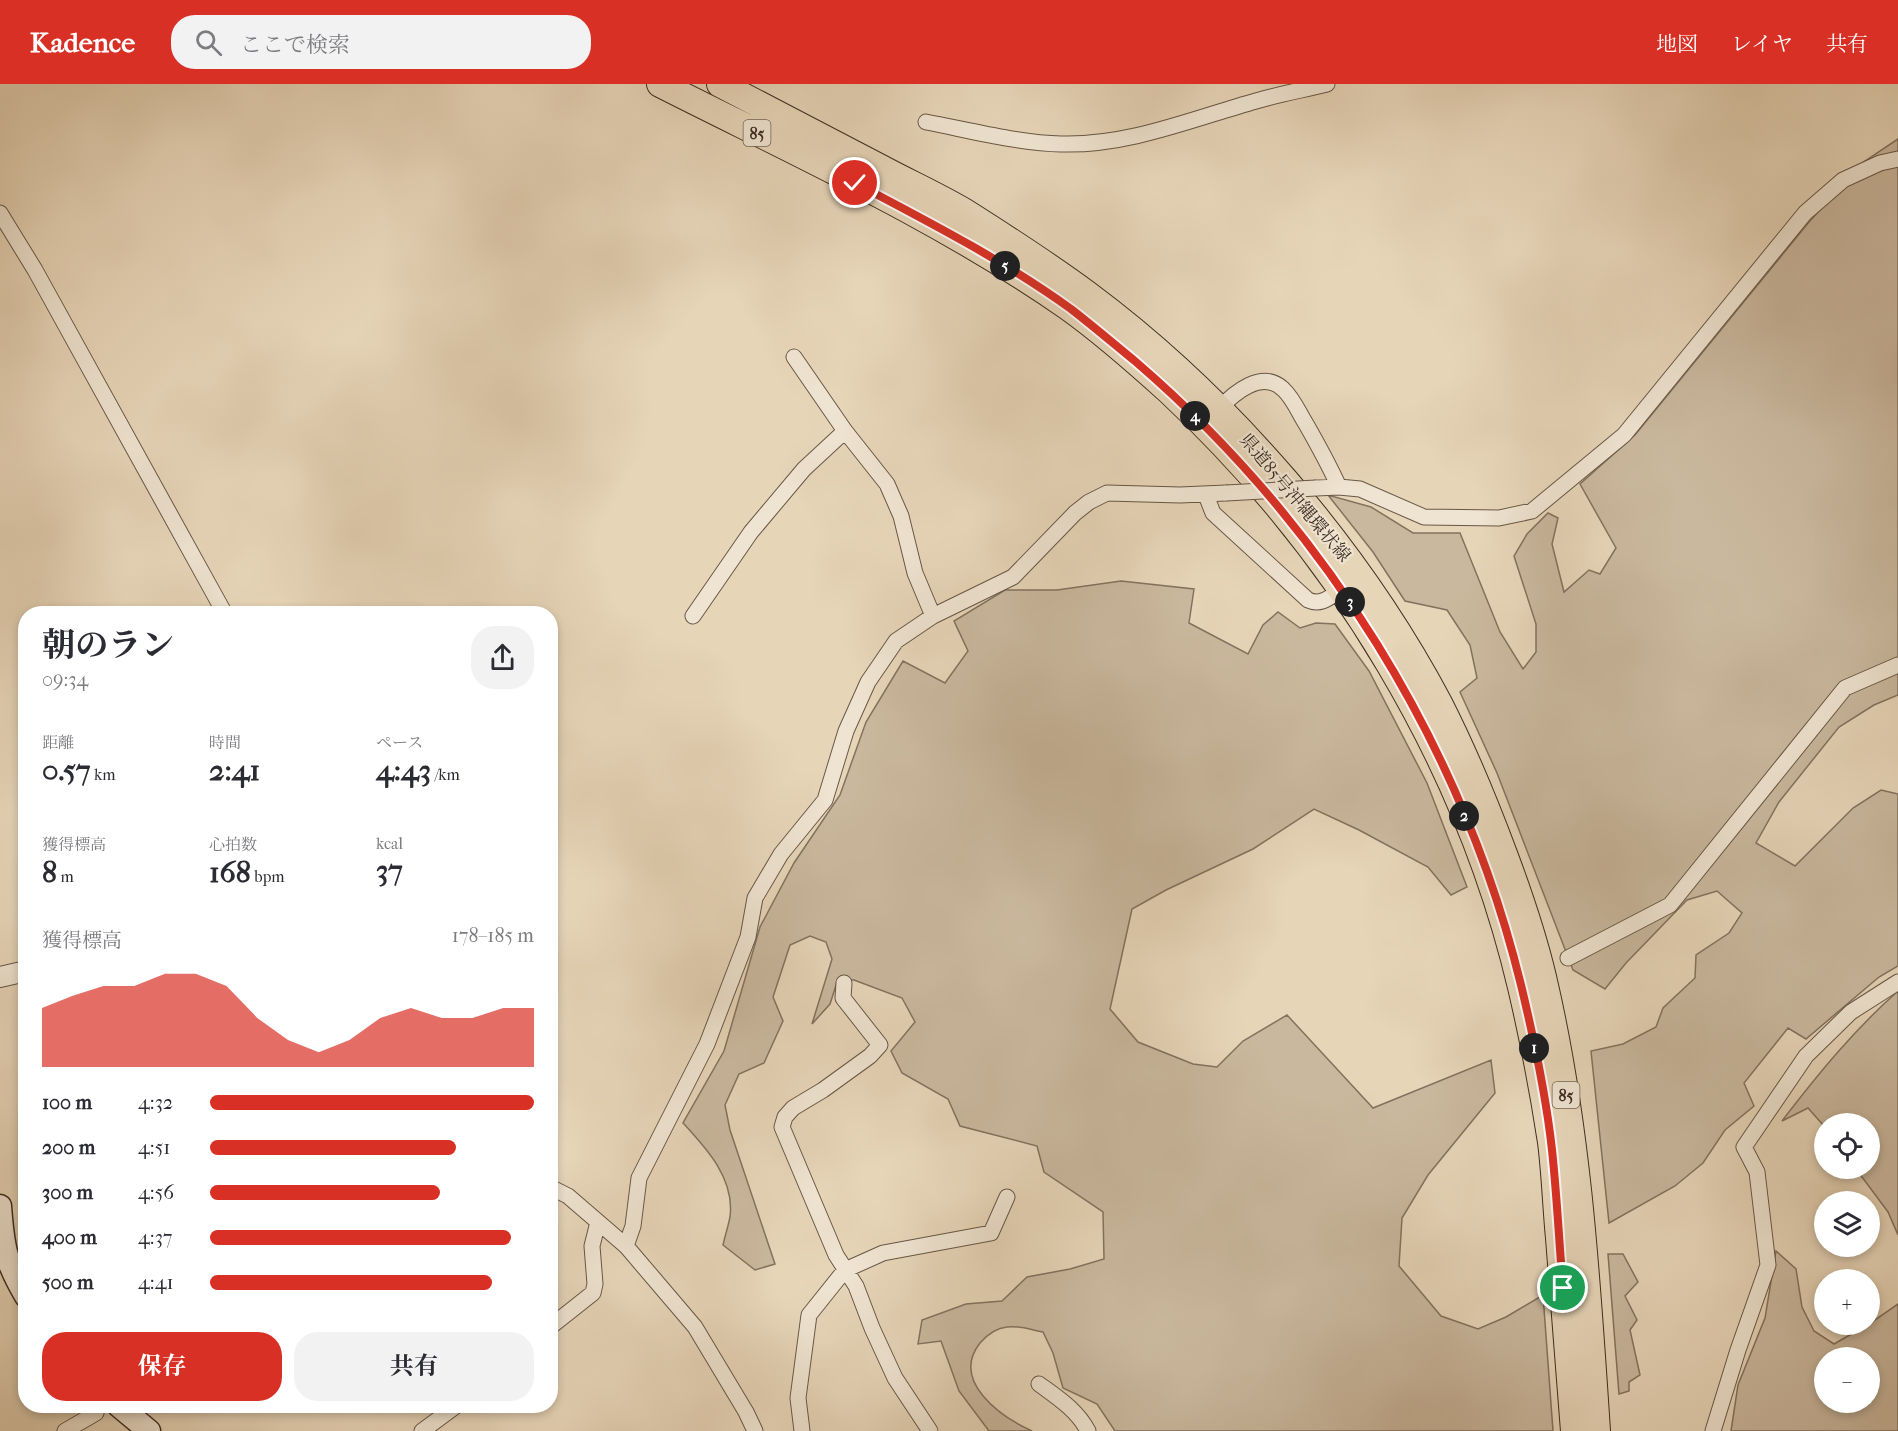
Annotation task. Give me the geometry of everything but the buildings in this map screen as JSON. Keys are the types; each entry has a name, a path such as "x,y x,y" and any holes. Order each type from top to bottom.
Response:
{"main road":[{"name":"県道85号沖縄環状線","path":"660,84 952,234 1012,270 1071,310 1114,344 1175,398 1249,472 1298,530 1369,630 1418,715 1450,781 1502,915 1521,986 1551,1146 1574,1431"},
{"name":"県道85号沖縄環状線","path":"720,84 962,211 1085,293 1157,350 1211,401 1314,516 1390,621 1432,692 1472,772 1524,907 1543,974 1574,1141 1597,1431"},
{"path":"0,1206 5,1253 18,1278"},
{"path":"126,1413 141,1428"}],"street":[{"path":"926,122 1040,143 1063,144 1125,138 1178,125 1257,100 1327,84"},
{"path":"626,1246 633,1226 639,1178 707,1044 748,938 755,898 781,854 825,800 846,731 868,682 896,641 933,616 1013,577 1075,513 1089,502 1107,494 1206,495 1339,487 1360,489 1424,517 1499,518 1532,511 1624,435 1805,213 1843,180 1880,163 1898,159"},
{"path":"0,213 35,270 221,606"},
{"path":"794,357 845,431 887,484 901,516 915,573 933,616"},
{"path":"1211,401 1258,382 1270,382 1283,387 1324,456 1339,487"},
{"path":"693,616 759,523 804,469 845,431"},
{"path":"1206,495 1213,513 1308,600 1315,603 1321,602 1341,590"},
{"path":"1568,958 1670,905 1845,688 1898,665"},
{"path":"0,977 18,972"},
{"path":"1713,1431 1768,1264 1757,1172 1744,1147 1806,1056 1851,1012 1898,982"},
{"path":"844,983 843,998 880,1045 870,1056 823,1090 793,1108 785,1117 782,1127 836,1255 856,1286 895,1378 930,1431"},
{"path":"558,1191 568,1196 626,1246 695,1327 755,1431"},
{"path":"802,1431 798,1398 809,1315 845,1270 883,1253 991,1233 1007,1197"},
{"path":"558,1321 593,1293 595,1284 592,1246 598,1222"},
{"path":"1039,1384 1068,1405 1089,1431"},
{"path":"65,1431 96,1413"},
{"path":"422,1431 446,1413"}],"shaded area":[{"path":"1898,139 1898,695 1874,705 1839,727 1779,802 1756,843 1795,866 1853,808 1881,790 1898,794 1898,966 1879,977 1806,1039 1788,1028 1744,1083 1754,1106 1725,1130 1703,1163 1675,1186 1609,1223 1591,1051 1623,1044 1656,1027 1663,1008 1695,978 1696,955 1729,933 1742,913 1717,891 1687,900 1626,963 1605,989 1573,970 1497,773 1460,692 1477,678 1470,645 1447,610 1405,601 1373,552 1328,495 1371,507 1413,533 1460,533 1500,632 1523,669 1536,652 1536,624 1514,556 1527,534 1548,513 1558,518 1552,544 1564,592 1589,570 1600,574 1616,548 1580,484 1635,435 1809,222 1862,163"},
{"path":"1121,581 1194,589 1189,623 1248,654 1263,625 1278,612 1300,628 1316,623 1335,624 1369,671 1427,783 1467,887 1451,895 1428,867 1314,809 1253,849 1166,890 1132,909 1110,1009 1138,1042 1193,1064 1217,1067 1243,1041 1287,1015 1373,1108 1491,1060 1495,1093 1428,1175 1402,1218 1399,1266 1441,1316 1478,1329 1506,1317 1543,1295 1553,1431 1115,1431 1097,1404 1063,1388 1053,1353 1043,1332 1011,1327 995,1330 980,1343 972,1357 971,1371 975,1384 994,1407 1032,1431 989,1431 959,1391 941,1341 918,1344 922,1320 966,1304 1002,1301 1027,1277 1070,1269 1104,1259 1103,1212 1044,1172 1037,1146 960,1126 948,1099 902,1073 891,1051 915,1022 902,998 854,980 838,979 830,1004 812,1024 832,959 826,942 810,936 790,945 773,997 783,1021 764,1063 739,1074 725,1105 730,1130 775,1264 755,1270 723,1245 730,1217 730,1203 724,1177 710,1154 683,1123 724,1051 760,927 794,863 840,795 866,722 903,661 945,683 968,651 954,621 1005,590 1057,590"},
{"path":"1898,991 1898,1235 1888,1212 1880,1201 1880,1191 1872,1191 1863,1179 1880,1179 1880,1113 1814,1115 1808,1108 1782,1121 1809,1086 1866,1021"},
{"path":"1776,1251 1796,1269 1802,1307 1814,1335 1820,1335 1834,1344 1850,1335 1880,1335 1880,1316 1898,1304 1898,1431 1731,1431 1738,1385 1765,1318"},
{"path":"1608,1254 1623,1254 1638,1282 1625,1296 1637,1320 1630,1330 1640,1375 1629,1382 1629,1391 1619,1394"}],"route":[{"path":"855,183 952,234 1012,270 1071,310 1155,379 1249,472 1298,530 1369,630 1418,715 1450,781 1502,915 1521,986 1538,1066 1551,1146 1563,1288"}]}
